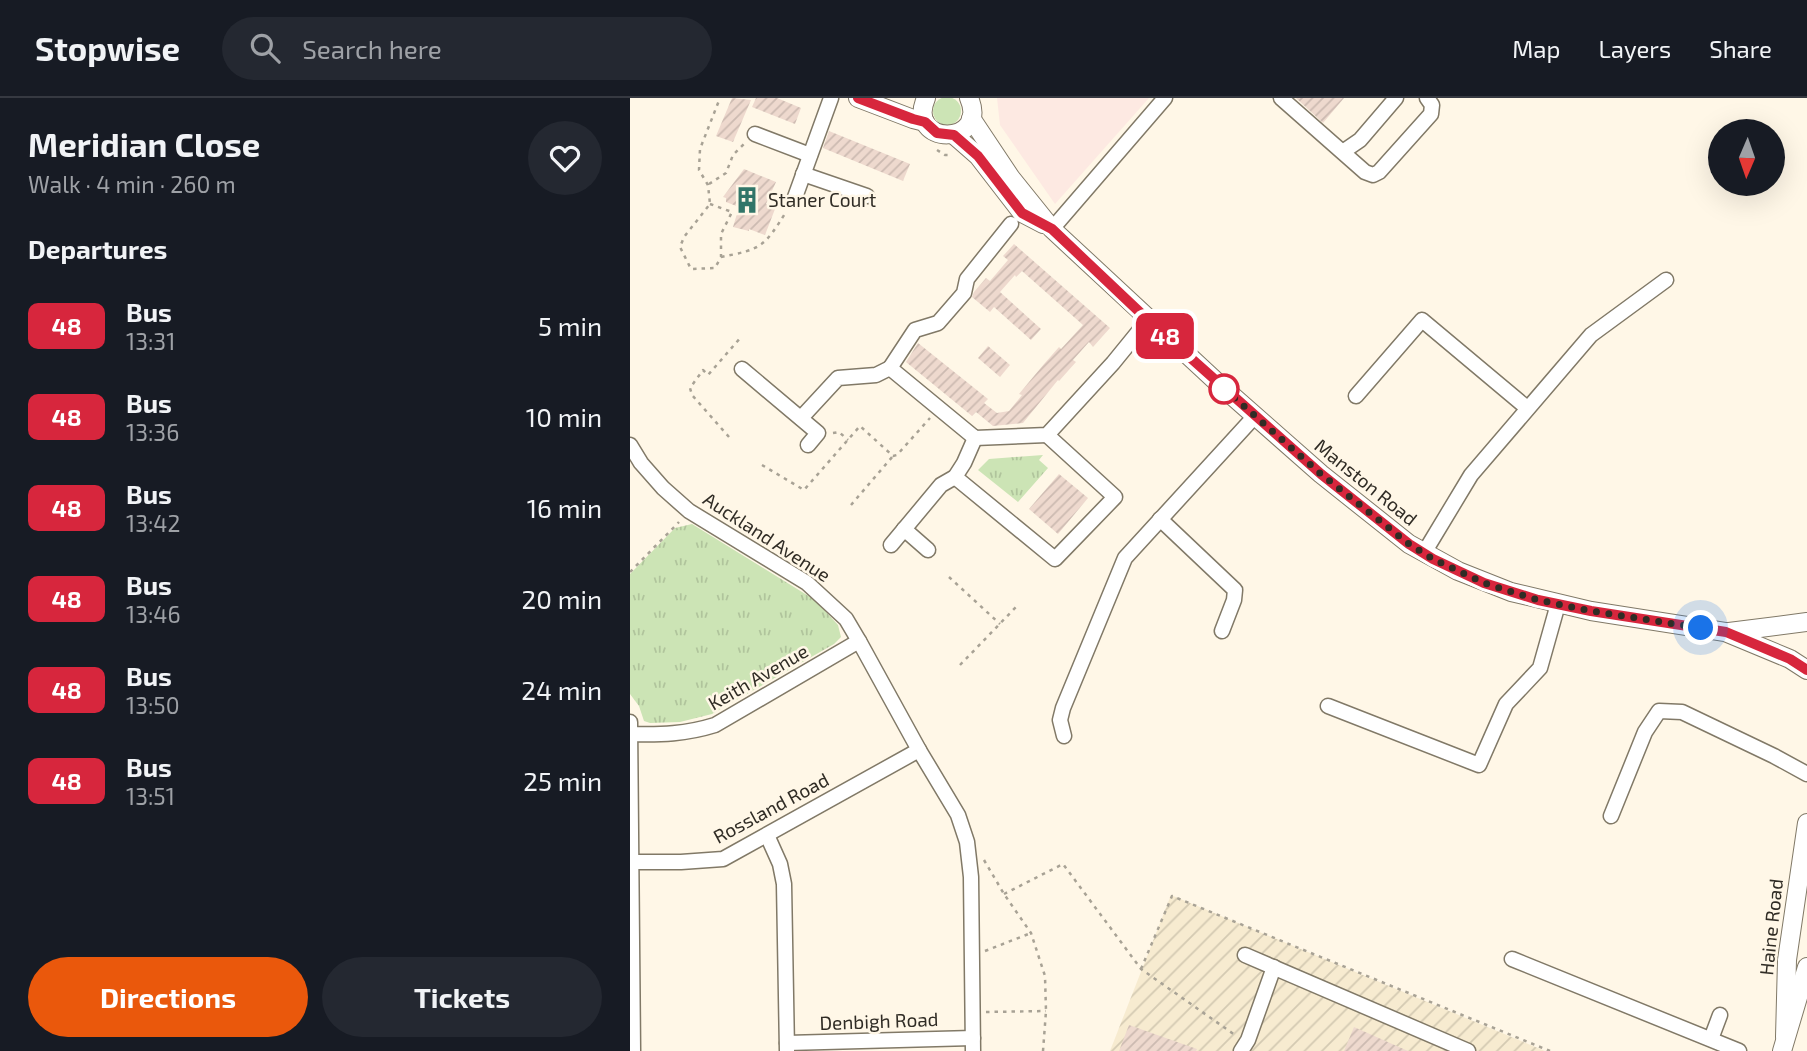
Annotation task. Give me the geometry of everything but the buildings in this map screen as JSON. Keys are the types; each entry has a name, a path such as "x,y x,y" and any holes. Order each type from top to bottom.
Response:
{"main road":[{"name":"Manston Road","path":"858,98 925,122 937,133 954,135 978,156 1022,213 1052,229"},
{"path":"925,122 922,107 926,98"},
{"name":"Manston Road","path":"969,98 972,106 971,118 1011,178 1052,229 1255,416 1321,474 1409,544 1484,583 1558,604 1726,632 1790,659 1807,670"},
{"path":"954,135 967,126 971,118"},
{"name":"Manston Road","path":"1726,632 1807,622"},
{"name":"Haine Road","path":"1784,1044 1787,960 1807,822"},
{"name":"Haine Road","path":"1784,1044 1807,967"}],"street":[{"path":"794,200 831,98"},
{"path":"1052,229 1165,98"},
{"path":"1281,98 1365,172 1373,175 1379,172 1431,114 1432,105 1427,98"},
{"path":"1344,151 1360,140 1396,98"},
{"path":"755,134 810,155"},
{"path":"803,174 867,196"},
{"path":"801,418 838,378 876,375 890,368 915,330 938,323 961,296 967,279 1011,223"},
{"path":"1424,553 1471,475 1591,335 1666,280"},
{"path":"1047,435 1148,320"},
{"path":"1356,396 1422,320 1527,408"},
{"path":"890,368 975,438 1047,435 1115,497 1055,559 955,477"},
{"path":"742,369 818,433 808,445"},
{"path":"1063,736 1060,720 1063,708 1125,558 1255,416"},
{"path":"891,545 941,485 955,477 975,438"},
{"name":"Auckland Avenue","path":"630,445 641,463 663,488 690,511 807,583 846,619 859,641 958,815 967,842 971,877 973,1045"},
{"path":"1160,519 1235,590 1222,631"},
{"path":"904,529 928,550"},
{"path":"1328,706 1479,765 1506,704 1540,668 1558,604"},
{"name":"Keith Avenue","path":"630,734 691,733 715,725 859,641"},
{"path":"1611,816 1645,732 1659,711 1682,712 1807,774"},
{"path":"630,722 633,1051"},
{"name":"Rossland Road","path":"631,862 723,859 919,750"},
{"path":"767,835 780,864 785,884 787,1047"},
{"path":"1245,955 1468,1051"},
{"path":"1512,959 1739,1051"},
{"path":"1244,1047 1274,967"},
{"path":"1712,1039 1720,1015"},
{"name":"Denbigh Road","path":"787,1047 973,1045"}],"path":[{"path":"710,204 732,212 721,234 721,257 715,268 691,269 680,247 684,237 710,204 709,184 699,170 700,149 720,98"},
{"path":"709,184 726,173 733,155 755,134"},
{"path":"721,257 750,251 766,243 794,200"},
{"path":"729,437 692,395 690,388 703,370 708,375 742,336"},
{"path":"850,505 939,408"},
{"path":"762,465 804,490 860,426 893,456"},
{"path":"818,433 839,432 848,440"},
{"path":"630,572 690,511"},
{"path":"949,577 1000,624"},
{"path":"960,665 1017,606"},
{"path":"984,860 1031,933 1045,976 1043,1051"},
{"path":"1004,894 1063,864 1141,970 1244,1047"},
{"path":"1141,970 1172,896 1550,1051"},
{"path":"972,956 1031,933"},
{"path":"972,1012 1046,1011"}],"shaded area":[{"path":"997,98 1149,98 1055,204 1000,125"},
{"path":"1171,895 1545,1051 1110,1051"}],"green space":[{"path":"947,97 957,101 961,111 957,121 947,125 937,121 933,111 937,101"},
{"path":"1043,455 1039,460 1048,468 1018,502 978,470 989,459"},
{"path":"692,524 815,600 838,625 841,637 834,644 712,714 680,722 650,723 644,721 639,706 630,694 630,574 675,528"}],"bus line":[{"name":"48","path":"858,98 925,122 937,133 954,135 978,156 1022,213 1052,229 1148,320 1321,474 1409,544 1433,559 1484,583 1538,600 1726,632 1790,659 1807,670"}],"place":[{"name":"Staner Court","path":"747,200"}],"route":[{"path":"1224,389 1220,385 1321,474 1409,544 1433,559 1484,583 1538,600 1701,628"}]}
